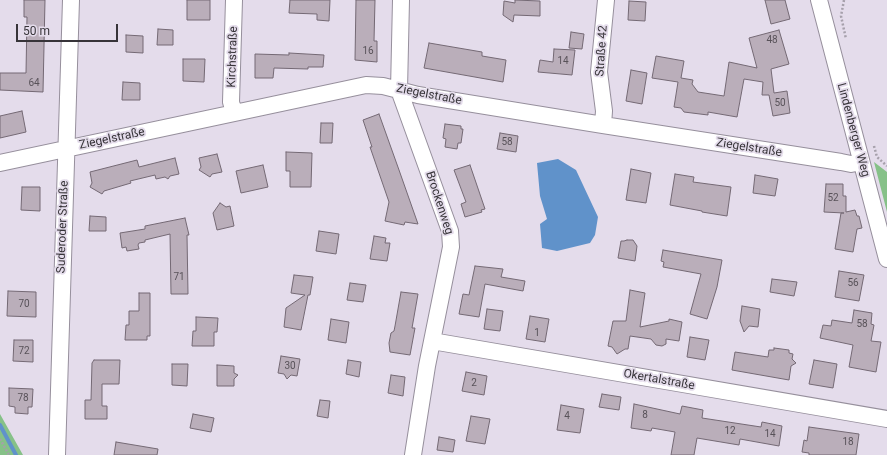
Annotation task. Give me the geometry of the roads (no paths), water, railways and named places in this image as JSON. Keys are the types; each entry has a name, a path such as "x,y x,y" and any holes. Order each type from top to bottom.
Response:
{"street":[{"name":"Suderoder Straße","path":"57,455 71,0"},
{"name":"Kirchstraße","path":"234,0 231,102 234,113"},
{"name":"Brockenweg","path":"402,0 399,90 450,231 451,247 432,341 412,455"},
{"name":"Straße 42","path":"603,125 604,111 599,72 606,0"},
{"name":"Lindenberger Weg","path":"819,0 887,259"},
{"name":"Ziegelstraße","path":"0,163 366,86 383,86 418,95 851,164 861,162"},
{"name":"Okertalstraße","path":"432,341 887,418"}],"water":[{"path":"558,159 576,170 598,217 595,235 590,243 557,251 542,248 540,224 547,219 540,196 537,163"}],"waterway":[{"path":"0,425 16,455"}]}
